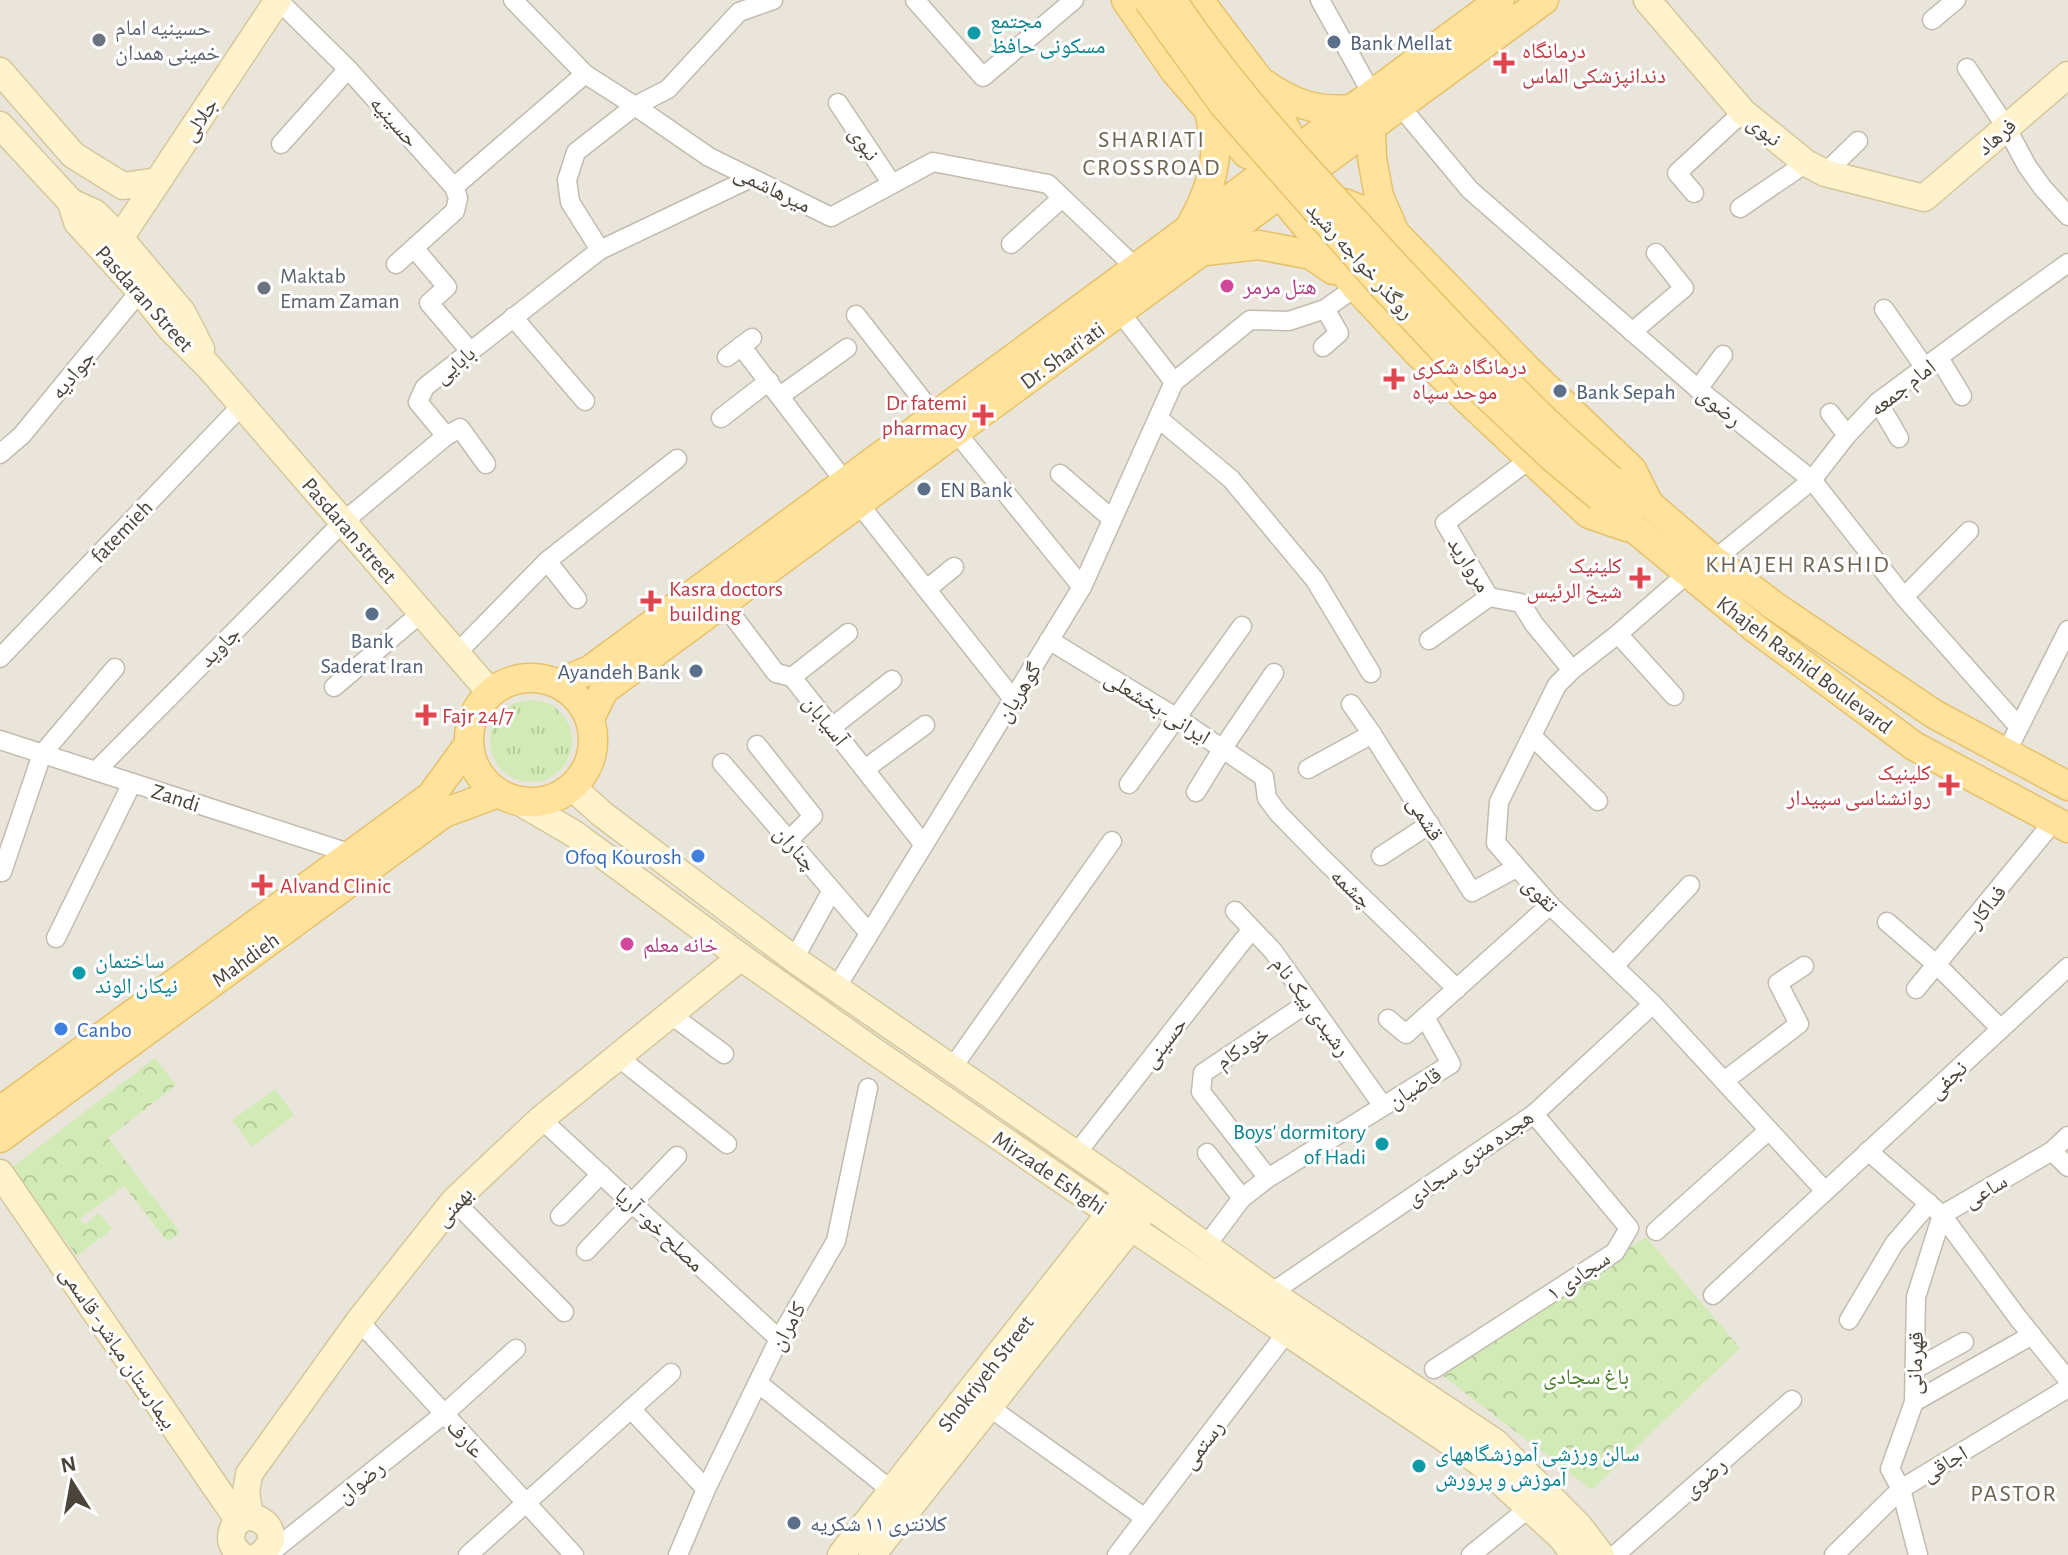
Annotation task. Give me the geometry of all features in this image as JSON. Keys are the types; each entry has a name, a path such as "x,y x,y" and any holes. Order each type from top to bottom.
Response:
{"main road":[{"name":"جلالی","path":"120,238 278,0"},
{"path":"1126,0 1174,70 1247,154 1260,158 1279,149 1287,131 1261,84"},
{"name":"روگذر خواجه رشید","path":"1148,0 1223,104 1385,288 1477,386 1552,457 1605,488"},
{"name":"روگذر خواجه رشید","path":"1172,0 1190,28 1261,118 1409,281 1605,488"},
{"path":"1199,0 1261,84 1317,151"},
{"name":"Dr. Shari'ati","path":"946,424 1120,312 1196,240 1317,151 1500,0"},
{"name":"Dr. Shari'ati","path":"1365,110 1400,106 1544,0"},
{"name":"نبوی","path":"1647,0 1743,112 1816,168 1924,198"},
{"path":"0,71 73,155 123,186 158,181"},
{"name":"فرهاد","path":"1924,198 2068,76"},
{"path":"1261,84 1309,107 1331,111 1365,110 1379,196 1394,232"},
{"path":"1209,111 1215,146 1211,181 1202,206 1196,240 1259,245 1311,255 1356,287"},
{"name":"Pasdaran Street","path":"0,125 71,202 95,213 120,238 182,312 209,367"},
{"path":"1272,184 1356,287 1417,352 1589,514 1636,530"},
{"name":"Pasdaran Street","path":"71,202 77,222 170,328 209,367"},
{"path":"1356,287 1324,231 1323,216 1333,206 1344,203 1369,213 1394,232 1528,370 1632,470 1649,504"},
{"name":"Dr. Shari'ati","path":"558,683 590,670 852,493 946,424 1136,268 1196,240"},
{"name":"Pasdaran street","path":"209,367 490,692"},
{"path":"1605,488 1649,504"},
{"name":"Khajeh Rashid Boulevard","path":"1605,488 1636,530 1756,629 1914,746 2061,825"},
{"name":"Dr. Shari'ati","path":"590,718 604,690 723,603 852,493"},
{"name":"Khajeh Rashid Boulevard","path":"1649,504 1773,605 1934,714 2068,786"},
{"path":"523,678 541,678 558,683 572,692 590,718 594,737 592,755 584,773 572,787 555,797 536,802 507,797 483,780 473,764 469,744 470,725 478,707 490,692 506,683 523,678"},
{"name":"Mahdieh","path":"0,1111 431,796 469,744"},
{"name":"Mirzade Eshghi","path":"572,787 602,814 794,959 1271,1293 1495,1442 1579,1526 1601,1555"},
{"name":"Mahdieh","path":"0,1138 444,813 507,797"},
{"name":"Mirzade Eshghi","path":"507,797 573,833 741,957 1122,1221 1478,1461 1562,1538 1574,1555"},
{"name":"بهمنی","path":"240,1555 231,1542 233,1527 244,1519 249,1474 359,1321 454,1201 541,1119 741,957"},
{"name":"بیمارستان مباشر- قاسمی","path":"0,1173 244,1519 264,1522 269,1528 272,1550"},
{"name":"Shokriyeh Street","path":"872,1555 989,1407 1138,1197"},
{"name":"Shokriyeh Street","path":"841,1555 1122,1221"}],"street":[{"name":"حسینیه","path":"278,0 348,69 454,187"},
{"name":"میرهاشمی","path":"513,0 585,74 709,157 831,217 933,162 1048,184 1136,268"},
{"path":"600,250 570,202 567,180 576,152 635,106 668,89 739,12 773,0"},
{"path":"915,0 983,77 1074,0"},
{"path":"1320,0 1365,110"},
{"path":"1932,20 1956,0"},
{"path":"1967,68 2006,127 2027,166 2068,216"},
{"path":"281,144 348,69"},
{"path":"396,264 455,211 458,198 454,187 585,74"},
{"name":"نبوی","path":"838,103 892,184"},
{"name":"رضوی","path":"1400,106 1470,190 1698,389 1812,480 1904,597 2019,727"},
{"path":"1694,193 1677,173 1743,112"},
{"path":"1740,208 1816,168 1858,141"},
{"name":"بابایی","path":"446,436 418,402 425,387 600,250 751,178"},
{"path":"1011,244 1062,198"},
{"path":"414,248 447,287 429,303 470,351"},
{"path":"1632,332 1684,288 1656,253"},
{"name":"امام جمعه","path":"1714,560 1812,480 1878,402 2068,263"},
{"name":"گوهریان","path":"836,988 1082,587 1174,382 1250,320 1289,321 1325,309 1356,287"},
{"name":"جوادیه","path":"0,454 22,435 140,291"},
{"path":"1323,347 1339,333 1325,309"},
{"path":"1884,309 1962,396"},
{"path":"1120,312 1174,382"},
{"path":"856,315 1082,587"},
{"path":"513,317 585,401"},
{"path":"740,347 1013,699"},
{"path":"721,418 847,348"},
{"path":"1698,389 1723,355"},
{"path":"1878,402 1899,438"},
{"name":"fatemieh","path":"0,658 242,405"},
{"path":"1830,413 1847,435"},
{"path":"1158,418 1231,479 1315,580 1371,673"},
{"path":"343,522 446,436 460,428 486,464"},
{"path":"457,653 547,561 677,459"},
{"name":"مروارید","path":"1530,459 1445,523 1489,597 1521,603 1572,670"},
{"path":"1060,474 1112,519"},
{"name":"جاوید","path":"96,771 343,522"},
{"path":"1904,597 1969,531"},
{"path":"547,561 577,599"},
{"path":"927,589 954,567"},
{"name":"تقوی","path":"1688,573 1557,685 1499,802 1496,843 1550,905 1653,1004 1825,1191"},
{"path":"1429,640 1489,597"},
{"name":"آسیابان","path":"723,603 776,673 792,677 924,845"},
{"path":"334,687 421,613"},
{"path":"1129,784 1242,626"},
{"path":"2006,753 2068,630"},
{"path":"792,677 848,633"},
{"path":"1618,634 1674,696"},
{"name":"ایرانی-بخشعلی","path":"1049,640 1177,718 1264,777"},
{"path":"2,872 42,754 115,668"},
{"path":"1196,792 1274,673"},
{"path":"832,727 892,680"},
{"name":"قشمی","path":"1351,704 1472,892 1516,868"},
{"path":"865,769 925,725"},
{"path":"1308,769 1372,734"},
{"path":"1532,736 1598,801"},
{"name":"Zandi","path":"0,740 352,854"},
{"path":"757,745 813,816 789,840"},
{"name":"چناران","path":"722,763 869,933"},
{"name":"چشمه","path":"1264,777 1267,798 1279,814 1457,989"},
{"path":"56,938 132,783"},
{"path":"1381,856 1430,824"},
{"name":"فداکار","path":"1916,989 2061,825"},
{"path":"952,1068 1112,841"},
{"path":"1614,966 1690,885"},
{"path":"794,959 832,890"},
{"path":"1388,1019 1406,1034 1550,905"},
{"name":"رشیدی پیک نام","path":"1235,911 1273,951 1383,1106"},
{"path":"1887,922 1937,965 2001,1029"},
{"name":"حسینی","path":"1076,1154 1252,929"},
{"path":"1724,1081 1799,1024 1778,983 1804,966"},
{"name":"نجفی","path":"1713,1295 2068,967"},
{"name":"خودکام","path":"1268,1178 1201,1092 1203,1073 1309,1002"},
{"name":"هجده متری سجادی","path":"1271,1293 1534,1114 1653,1004"},
{"path":"670,1014 724,1054"},
{"name":"قاضیان","path":"1206,1246 1242,1198 1268,1178 1451,1064 1425,1017"},
{"path":"618,1057 727,1144"},
{"name":"کامران","path":"678,1555 706,1489 779,1339 836,1241 868,1088"},
{"name":"سجادی ۱","path":"1434,1369 1615,1252 1629,1228 1534,1114"},
{"name":"مصلح خو- آریا","path":"541,1119 779,1339"},
{"path":"1656,1231 1769,1130"},
{"name":"ساعی","path":"1868,1151 1936,1209 2052,1151 2068,1136"},
{"path":"2052,1151 2068,1167"},
{"path":"1207,1153 1242,1198"},
{"path":"586,1251 677,1156"},
{"path":"560,1216 601,1174"},
{"path":"454,1201 564,1312"},
{"path":"1849,1320 1894,1244 1936,1209 2068,1380"},
{"name":"قهرمانی","path":"1918,1555 1901,1489 1890,1469 1914,1402 1916,1297 1936,1209"},
{"name":"عارف","path":"359,1321 574,1555"},
{"name":"رستمی","path":"1117,1555 1287,1332"},
{"path":"1914,1402 2032,1335"},
{"path":"1915,1369 1964,1342"},
{"name":"رضوان","path":"272,1550 444,1414 516,1349"},
{"path":"468,1555 671,1373"},
{"path":"758,1383 892,1491"},
{"name":"اجاقی","path":"1834,1555 1901,1489 2068,1388"},
{"name":"رضوی","path":"1615,1555 1792,1400"},
{"path":"989,1407 1145,1518"},
{"path":"631,1409 706,1489"},
{"path":"1471,1555 1529,1508"}],"shaded area":[{"path":"0,0 2068,0 2068,1555 0,1555"}],"green space":[{"path":"531,700 547,703 560,712 569,725 572,741 569,757 560,770 547,779 531,782 515,779 502,770 493,757 490,741 493,725 502,712 515,703"},
{"path":"155,1058 176,1085 108,1138 180,1232 168,1242 124,1186 80,1219 84,1225 99,1213 112,1229 77,1256 10,1169"},
{"path":"275,1089 294,1115 252,1147 232,1120"},
{"name":"باغ سجادی","path":"1646,1237 1740,1348 1592,1490 1434,1369"}],"place":[{"name":"مجتمع مسکونی حافظ","path":"974,33"},
{"name":"حسینیه امام خمینی همدان","path":"99,40"},
{"name":"Bank Mellat","path":"1334,42"},
{"name":"درمانگاه دندانپزشکی الماس","path":"1504,63"},
{"name":"هتل مرمر","path":"1227,286"},
{"name":"Maktab Emam Zaman","path":"264,288"},
{"name":"درمانگاه شکری موحد سپاه","path":"1394,379"},
{"name":"Bank Sepah","path":"1560,391"},
{"name":"Dr fatemi pharmacy","path":"983,415"},
{"name":"EN Bank","path":"924,489"},
{"name":"کلینیک شیخ الرئیس","path":"1640,578"},
{"name":"Kasra doctors building","path":"651,601"},
{"name":"Bank Saderat Iran","path":"372,614"},
{"name":"Ayandeh Bank","path":"696,671"},
{"name":"Fajr 24/7","path":"426,715"},
{"name":"کلینیک روانشناسی سپیدار","path":"1949,785"},
{"name":"Ofoq Kourosh","path":"698,856"},
{"name":"Alvand Clinic","path":"262,885"},
{"name":"خانه معلم","path":"627,944"},
{"name":"ساختمان نیکان الوند","path":"79,973"},
{"name":"Canbo","path":"61,1029"},
{"name":"Boys' dormitory of Hadi","path":"1382,1144"},
{"name":"سالن ورزشی آموزشگاههای آموزش و پرورش","path":"1419,1466"},
{"name":"کلانتری ۱۱ شکریه","path":"794,1523"}],"district":[{"name":"SHARIATI CROSSROAD","path":"1152,153"},
{"name":"KHAJEH RASHID","path":"1798,564"},
{"name":"PASTOR","path":"2014,1493"}]}
